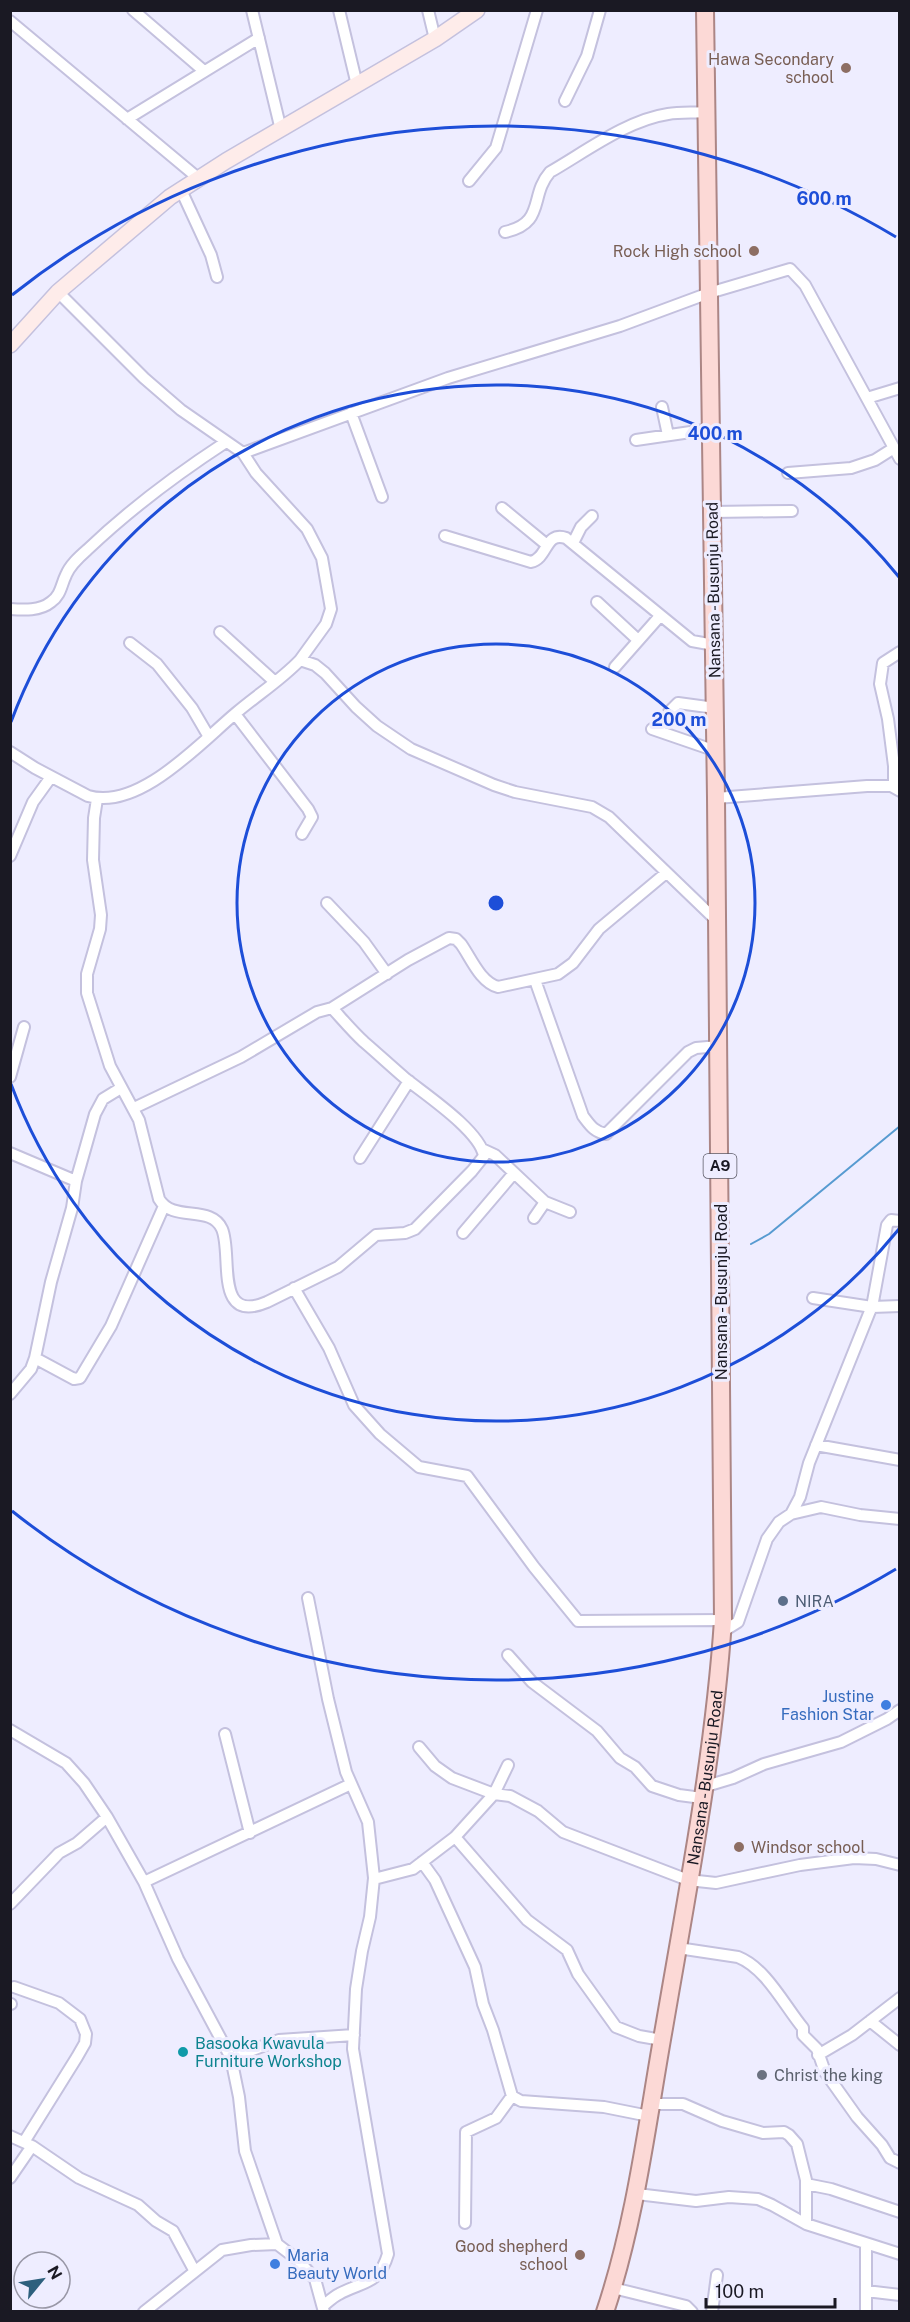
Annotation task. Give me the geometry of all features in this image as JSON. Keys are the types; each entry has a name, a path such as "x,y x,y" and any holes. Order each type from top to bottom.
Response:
{"main road":[{"name":"Nansana - Busunju Road","path":"605,2312 637,2194 703,1792 723,1626 718,922 705,10"}],"street":[{"path":"133,10 204,71"},
{"path":"252,10 281,130"},
{"path":"339,10 357,85"},
{"path":"428,10 435,39"},
{"path":"11,342 58,292 139,222 181,190 435,39 477,10"},
{"path":"469,181 496,148 537,10"},
{"path":"565,101 587,57 600,10"},
{"path":"10,21 198,178"},
{"path":"127,119 259,38"},
{"path":"505,232 520,228 533,215 544,178 550,172 607,138 640,123 667,114 706,112"},
{"path":"181,190 211,255 217,277"},
{"path":"243,453 448,378 620,326 708,293 790,269 805,285 900,459"},
{"path":"10,752 51,777 97,799 135,791 154,780 288,673 326,624 331,609 326,573 316,544 307,529 256,473 243,453 181,410 144,378 58,292"},
{"path":"867,398 900,388"},
{"path":"662,407 668,435"},
{"path":"351,413 382,497"},
{"path":"636,440 711,429"},
{"path":"10,609 39,609 48,604 61,591 66,573 88,549 180,472 226,442"},
{"path":"788,473 851,468 875,460 894,448"},
{"path":"502,508 547,545"},
{"path":"712,512 792,511"},
{"path":"573,543 581,527 592,516"},
{"path":"445,536 531,562 539,559 547,545 556,536 566,538 692,641 714,645"},
{"path":"597,602 638,640"},
{"path":"615,668 660,616"},
{"path":"220,632 275,682"},
{"path":"130,643 157,664 192,708 209,736"},
{"path":"716,798 834,787 897,789 888,720 880,684 883,663 887,658 900,652"},
{"path":"300,660 315,665 325,673 363,714 402,743 494,785 515,792 592,807 609,817 718,922"},
{"path":"669,712 678,703 715,708"},
{"path":"235,714 308,809 312,817 302,834"},
{"path":"652,729 716,751"},
{"path":"10,855 33,802 51,777"},
{"path":"97,799 93,860 101,915 100,929 87,974 87,993 107,1056 121,1088 134,1108 145,1140 159,1199 164,1206 181,1213 212,1218 222,1227 227,1281 238,1303 246,1306 259,1306 338,1267 376,1235 405,1233 415,1229 480,1163 484,1156 472,1134 361,1040 332,1008"},
{"path":"134,1108 241,1056 317,1012 332,1008 448,938 456,939 489,984 498,987 558,974 573,963 599,929 666,873"},
{"path":"327,903 364,942 387,974"},
{"path":"535,980 583,1116 599,1133 606,1134 688,1052 696,1048 719,1046"},
{"path":"10,1077 24,1027"},
{"path":"360,1158 409,1081"},
{"path":"10,1394 31,1369 35,1358 51,1282 95,1114 103,1099 121,1088"},
{"path":"482,1149 495,1155 545,1202 570,1212"},
{"path":"10,1153 76,1181"},
{"path":"463,1233 514,1173"},
{"path":"534,1218 545,1202"},
{"path":"35,1358 75,1379 80,1378 111,1326 164,1206"},
{"path":"791,1514 800,1497 816,1445 872,1307 886,1225 891,1220 900,1221"},
{"path":"294,1288 328,1348 354,1405 380,1434 419,1467 467,1476 534,1567 578,1621 723,1626 738,1622 767,1539 779,1522 791,1514 827,1508 861,1515 900,1519"},
{"path":"813,1298 872,1307 900,1306"},
{"path":"816,1445 900,1460"},
{"path":"10,1730 66,1763 84,1783 144,1882 178,1959 231,2058 239,2097 245,2151 277,2244 298,2260 315,2279 323,2309 339,2294 374,2280 385,2266 388,2254 353,2049 357,2016 356,1989 370,1917 374,1878 369,1822 351,1784 328,1699 309,1598"},
{"path":"508,1655 532,1682 597,1731 620,1758 634,1767 652,1786 679,1795 703,1792 764,1764 841,1742 900,1710"},
{"path":"225,1734 250,1833"},
{"path":"419,1747 435,1766 452,1778 494,1794 510,1796 530,1806 564,1832 688,1881 716,1883 837,1859 876,1858 899,1863"},
{"path":"374,1878 408,1871 455,1837 494,1794 508,1765"},
{"path":"144,1882 351,1784"},
{"path":"10,1904 59,1853 77,1843 106,1817"},
{"path":"455,1837 527,1920 567,1950 578,1974 616,2027 639,2036 662,2040"},
{"path":"422,1862 435,1880 475,1967 483,2004 512,2096 521,2101 650,2110 683,2104 722,2121 763,2133 784,2132 797,2144 806,2184 806,2224"},
{"path":"678,1948 747,1960 772,1984 802,2028 803,2035 817,2049 830,2079 857,2117 882,2145 890,2158 900,2163"},
{"path":"10,2178 85,2043 86,2034 80,2019 59,2003 14,1987"},
{"path":"818,2055 870,2022 900,1998"},
{"path":"870,2022 900,2045"},
{"path":"231,2058 279,2040 354,2035"},
{"path":"465,2223 466,2132 496,2118 512,2096"},
{"path":"10,2136 28,2144 79,2178 138,2205 156,2221 173,2231 194,2270"},
{"path":"806,2184 831,2189 900,2212"},
{"path":"637,2194 696,2200 758,2199 806,2224 828,2229 866,2245 900,2254"},
{"path":"144,2312 222,2250 251,2245 277,2244"},
{"path":"866,2245 866,2312"},
{"path":"712,2312 717,2275"},
{"path":"613,2288 686,2306 692,2312"},
{"path":"866,2291 900,2295"}],"waterway":[{"path":"751,1244 769,1234 900,1126"}],"place":[{"name":"Hawa Secondary school","path":"846,68"},
{"name":"Rock High school","path":"754,251"},
{"name":"NIRA","path":"783,1601"},
{"name":"Justine Fashion Star","path":"886,1705"},
{"name":"Windsor school","path":"739,1847"},
{"name":"Basooka Kwavula Furniture Workshop","path":"183,2052"},
{"name":"Christ the king","path":"762,2075"},
{"name":"Good shepherd school","path":"580,2255"},
{"name":"Maria Beauty World","path":"275,2264"}]}
